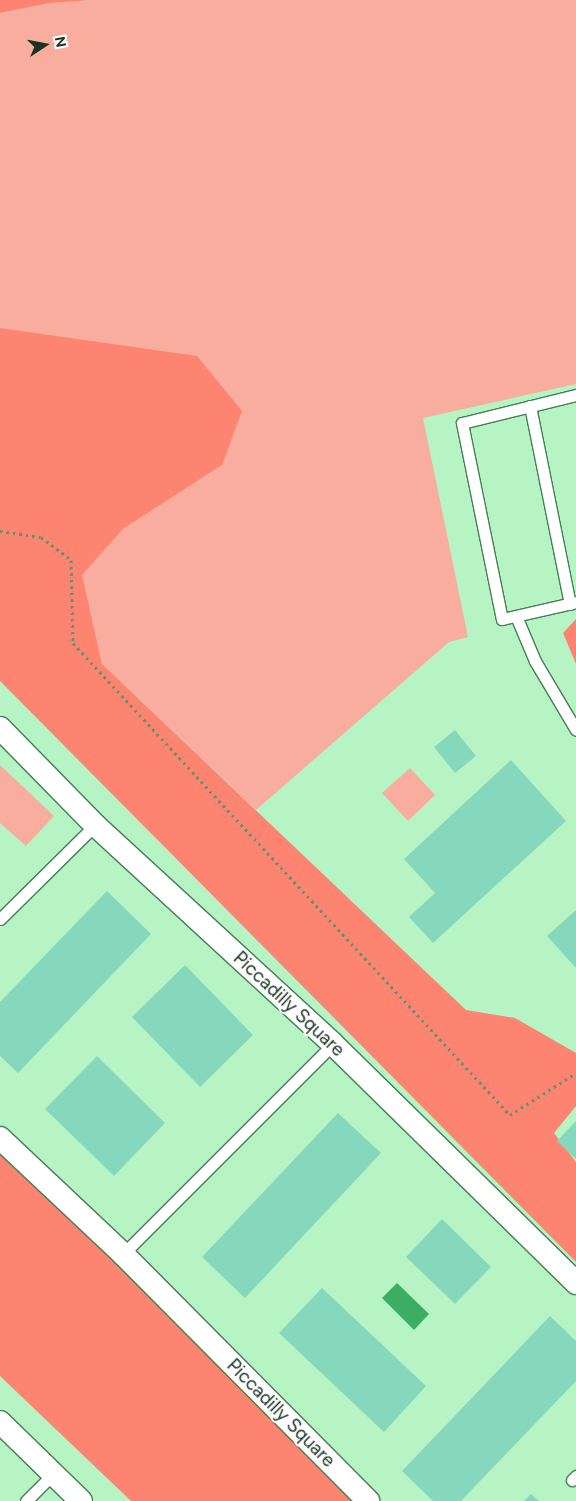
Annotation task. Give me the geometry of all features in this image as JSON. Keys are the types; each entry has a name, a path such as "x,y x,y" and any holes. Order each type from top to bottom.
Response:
{"street":[{"name":"Piccadilly Square","path":"0,728 94,825 332,1044 576,1283"},
{"name":"Piccadilly Square","path":"0,1138 123,1254 368,1501"},
{"path":"0,1422 81,1501"}],"lane":[{"path":"530,406 573,603 502,618 462,423 530,406 576,395"},
{"path":"516,616 535,661 576,730"},
{"path":"0,919 94,825"},
{"path":"123,1254 332,1044"},
{"path":"26,1501 53,1474"}],"path":[{"path":"0,531 42,537 71,560 73,643 510,1115 576,1073"}],"shaded area":[{"path":"0,0 92,0 50,3 0,13"},
{"path":"92,0 576,0 576,384 423,418 468,637 449,642 256,810 102,664 81,575 123,529 222,465 35,334 0,328 0,13 50,3"},
{"path":"0,328 197,356 242,411 222,465 123,529 82,575 102,664 466,1010 515,1018 576,1053 576,1106 554,1133 576,1162 576,1262 0,681"},
{"path":"576,619 576,664 563,633"},
{"path":"0,765 54,816 26,846 0,823"},
{"path":"410,768 435,795 408,821 382,793"},
{"path":"0,1139 358,1501 131,1501 0,1376"},
{"path":"397,1283 429,1314 414,1330 382,1298"}],"building":[{"path":"455,730 476,756 455,773 434,747"},
{"path":"511,760 566,821 433,943 409,917 435,893 404,859"},
{"path":"107,891 151,934 18,1073 0,1056 0,1002"},
{"path":"576,910 576,968 547,936"},
{"path":"185,965 253,1035 200,1087 132,1017"},
{"path":"97,1056 165,1123 114,1176 45,1109"},
{"path":"338,1113 381,1153 245,1298 202,1257"},
{"path":"576,1121 576,1159 557,1141"},
{"path":"442,1219 491,1267 455,1304 406,1257"},
{"path":"322,1288 426,1386 384,1432 279,1333"},
{"path":"550,1316 576,1341 576,1381 461,1501 433,1501 402,1471"},
{"path":"531,1494 539,1501 524,1501"}]}
